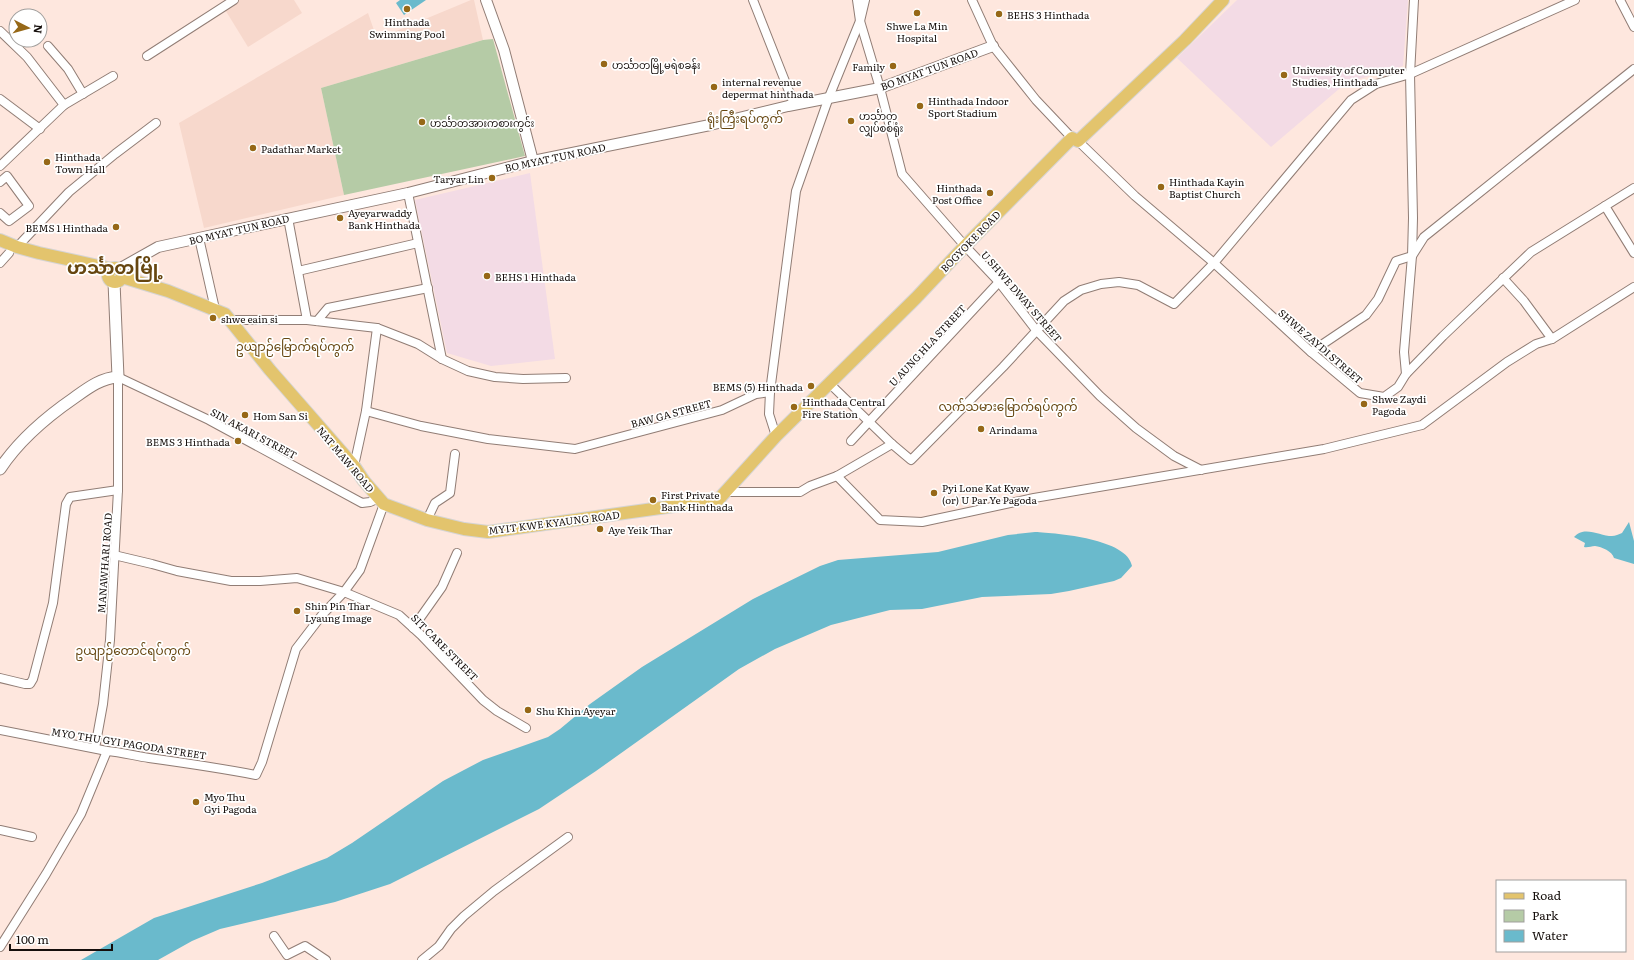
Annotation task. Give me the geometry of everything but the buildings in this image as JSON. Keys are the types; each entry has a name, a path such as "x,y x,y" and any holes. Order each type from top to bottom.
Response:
{"main road":[{"name":"BOGYOKE ROAD","path":"724,492 776,436 916,298 965,246 1075,139 1185,40 1223,0"},
{"name":"NAT MAW ROAD","path":"0,240 8,249 115,275 168,291 216,309 225,314 270,370 354,466 364,481 381,501"},
{"path":"0,468 8,456 40,422 93,385 113,378 115,275"},
{"name":"MYIT KWE KYAUNG ROAD","path":"381,501 427,520 464,529 488,532 718,500 724,492"}],"street":[{"path":"147,56 234,0"},
{"path":"486,0 504,50 533,162"},
{"path":"753,0 794,104"},
{"name":"U SHWE DWAY STREET","path":"857,0 860,21 880,88 902,174 965,246 999,282 1036,330 1100,396 1136,428 1174,456 1202,470"},
{"path":"776,436 769,414 770,392 796,190 829,97 860,21 865,0"},
{"name":"SHWE ZAYDI STREET","path":"972,0 993,46 1036,100 1135,196 1214,263 1311,352 1360,393 1384,397 1398,387 1406,374 1531,252 1634,188"},
{"path":"1406,374 1404,352 1414,218 1410,74 1414,0"},
{"path":"829,383 892,444 911,460 1064,301 1081,290 1101,284 1119,282 1138,285 1174,304 1214,263 1351,100 1376,84 1410,74 1575,0"},
{"path":"1620,0 1634,27"},
{"path":"0,31 27,57 64,105"},
{"path":"48,46 68,69 83,94"},
{"name":"BO MYAT TUN ROAD","path":"115,275 158,248 288,218 408,193 533,162 710,124 794,104 880,88 993,46"},
{"path":"1311,352 1366,315 1378,299 1396,261 1412,256 1424,237 1634,69"},
{"path":"0,166 64,105 114,76"},
{"path":"0,99 40,129"},
{"path":"0,264 8,249 69,192 156,123"},
{"path":"0,182 7,176 28,206 9,221 0,213"},
{"path":"408,193 442,359"},
{"path":"1605,206 1634,253"},
{"path":"288,218 307,320"},
{"path":"198,238 216,309"},
{"path":"298,270 418,243"},
{"path":"1503,278 1524,301 1552,339"},
{"name":"U AUNG HLA STREET","path":"851,441 999,282"},
{"path":"837,476 880,520 922,522 1034,498 1324,449 1422,426 1507,362 1536,344 1552,339 1634,287"},
{"path":"317,321 328,308 428,288"},
{"path":"230,320 307,320 377,328 418,344 442,359 468,371 495,377 523,379 566,378"},
{"path":"354,466 366,411 377,328"},
{"name":"MANAWHARI ROAD","path":"95,748 103,704 110,640 118,490 113,378"},
{"name":"SIN AKARI STREET","path":"113,378 210,420 362,503 381,501"},
{"name":"BAW GA STREET","path":"366,411 422,426 488,439 575,449 722,410 756,394 770,392"},
{"path":"724,492 800,492 810,486 837,476 892,444"},
{"path":"427,520 435,503 450,493 455,454"},
{"path":"0,678 25,684 30,684 33,679 53,603 66,504 70,497 118,490"},
{"path":"344,592 360,570 381,501"},
{"path":"413,628 442,587 457,553"},
{"name":"SIT CARE STREET","path":"114,555 177,571 231,581 260,581 297,578 344,592 399,615 483,700 497,711 526,728"},
{"name":"MYO THU GYI PAGODA STREET","path":"0,730 107,751 122,752 147,758 186,762 256,775 262,762 296,649 322,615 344,592"},
{"path":"0,947 46,874 81,814 107,751"},
{"path":"0,830 32,837"},
{"path":"422,960 440,946 451,929 464,916 494,891 568,837"},
{"path":"274,936 287,955 304,946 326,960"}],"shaded area":[{"path":"236,0 294,0 302,13 248,47 224,8"},
{"path":"474,0 483,40 321,88 344,195 204,228 179,123 368,13 377,39"},
{"name":"University of Computer Studies, Hinthada","path":"1237,0 1408,0 1403,66 1346,83 1271,147 1177,58"},
{"name":"BEHS 1 Hinthada","path":"530,173 555,359 491,366 447,353 415,200"}],"green space":[{"name":"ဟင်္သာတအားကစားကွင်း","path":"493,39 525,156 344,195 321,88 483,40"}],"water":[{"name":"Hinthada Swimming Pool","path":"400,0 426,0 404,15 396,3"},
{"path":"1629,522 1634,541 1634,564 1614,558 1609,551 1601,547 1584,547 1585,543 1574,537 1587,531 1607,536 1614,536 1622,533"},
{"path":"1035,532 1074,536 1105,544 1118,549 1128,557 1132,566 1121,578 1114,581 1069,591 1051,594 982,597 922,609 890,610 831,625 775,649 739,669 596,771 539,809 390,884 335,902 220,929 192,941 158,960 81,960 154,918 262,883 327,858 352,843 443,781 483,760 548,737 590,704 642,667 753,599 820,566 838,560 938,552 1008,535"}],"place":[{"name":"Hinthada Swimming Pool","path":"407,9"},
{"name":"Shwe La Min Hospital","path":"917,13"},
{"name":"BEHS 3 Hinthada","path":"999,14"},
{"name":"ဟင်္သာတမြို့မရဲစခန်း","path":"604,64"},
{"name":"Family","path":"893,66"},
{"name":"University of Computer Studies, Hinthada","path":"1284,75"},
{"name":"internal revenue depermat hinthada","path":"714,87"},
{"name":"Hinthada Indoor Sport Stadium","path":"920,106"},
{"name":"ဟင်္သာတ လျှပ်စစ်ရုံး","path":"851,121"},
{"name":"ဟင်္သာတအားကစားကွင်း","path":"422,122"},
{"name":"Padathar Market","path":"253,148"},
{"name":"Hinthada Town Hall","path":"47,162"},
{"name":"Taryar Lin","path":"492,178"},
{"name":"Hinthada Kayin Baptist Church","path":"1161,187"},
{"name":"Hinthada Post Office","path":"990,193"},
{"name":"Ayeyarwaddy Bank Hinthada","path":"340,218"},
{"name":"BEMS 1 Hinthada","path":"116,227"},
{"name":"BEHS 1 Hinthada","path":"487,276"},
{"name":"shwe eain si","path":"213,318"},
{"name":"BEMS (5) Hinthada","path":"811,386"},
{"name":"Shwe Zaydi Pagoda","path":"1364,404"},
{"name":"Hinthada Central Fire Station","path":"794,407"},
{"name":"Hom San Si","path":"245,415"},
{"name":"Arindama","path":"981,429"},
{"name":"BEMS 3 Hinthada","path":"238,441"},
{"name":"Pyi Lone Kat Kyaw (or) U Par Ye Pagoda","path":"934,493"},
{"name":"First Private Bank Hinthada","path":"653,500"},
{"name":"Aye Yeik Thar","path":"600,529"},
{"name":"Shin Pin Thar Lyaung Image","path":"297,611"},
{"name":"Shu Khin Ayeyar","path":"528,710"},
{"name":"Myo Thu Gyi Pagoda","path":"196,802"}],"district":[{"name":"ရုံးကြီးရပ်ကွက်","path":"745,118"},
{"name":"ဟင်္သာတမြို့","path":"115,266"},
{"name":"ဥယျာဉ်မြောက်ရပ်ကွက်","path":"295,346"},
{"name":"လက်သမားမြောက်ရပ်ကွက်","path":"1008,406"},
{"name":"ဥယျာဉ်တောင်ရပ်ကွက်","path":"133,650"}]}
